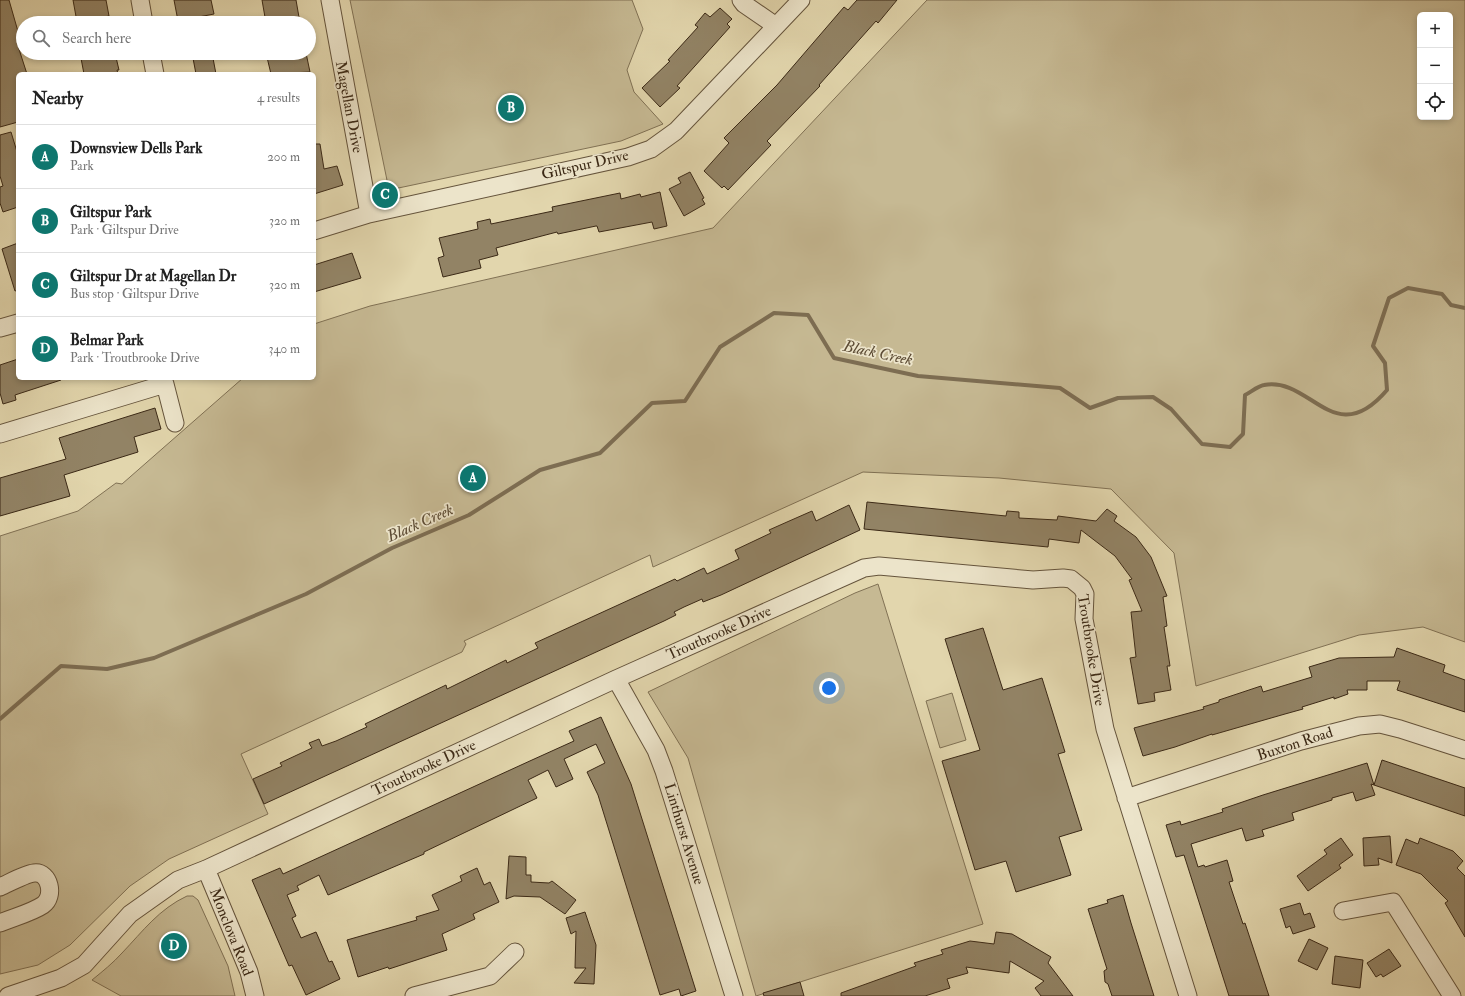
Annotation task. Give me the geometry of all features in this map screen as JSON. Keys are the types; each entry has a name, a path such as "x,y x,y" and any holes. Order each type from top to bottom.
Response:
{"street":[{"path":"140,0 143,16"},
{"name":"Magellan Drive","path":"330,0 369,214"},
{"path":"741,0 744,4 776,26"},
{"name":"Giltspur Drive","path":"316,230 369,214 628,157 651,149 676,131 801,0"},
{"path":"152,60 155,72"},
{"path":"0,328 16,324"},
{"path":"0,434 165,384 175,423"},
{"name":"Troutbrooke Drive","path":"16,995 61,978 84,964 130,914 178,880 206,869 616,679 864,568 879,566 1032,580 1063,578 1071,579 1082,588 1085,594 1084,619 1104,729 1188,996"},
{"name":"Linthurst Avenue","path":"616,679 656,750 664,771 734,996"},
{"name":"Buxton Road","path":"1126,798 1301,741 1359,726 1380,724 1465,750"},
{"name":"Monclova Road","path":"206,869 249,972 255,996"},
{"path":"0,887 34,873 42,874 50,886 50,894 44,905 0,923"},
{"path":"1343,911 1393,902 1452,996"},
{"path":"414,996 490,976 515,952"}],"shaded area":[{"path":"350,0 632,0 643,29 627,70 634,92 663,124 621,141 389,190"},
{"path":"927,0 1465,0 1465,642 1423,627 1359,635 1196,686 1174,553 1111,489 999,478 863,472 653,567 650,555 464,641 466,644 462,652 241,754 268,814 169,859 130,886 70,945 38,965 0,974 0,536 78,511 116,483 122,484 241,380 316,380 316,323 370,306 713,228"},
{"path":"878,584 983,924 756,996 688,758 648,692 855,593"},
{"path":"952,693 966,740 940,748 926,701"},
{"path":"187,896 193,896 198,900 228,966 235,996 121,996 92,980 108,967 160,914 177,901"}],"building":[{"path":"0,0 9,0 16,24 16,60 22,60 26,72 16,72 16,123 0,127"},
{"path":"73,0 106,0 109,16 76,16"},
{"path":"174,0 211,0 214,14 204,16 177,16"},
{"path":"262,0 296,0 299,16 265,16"},
{"path":"857,0 897,0 878,23 876,21 819,85 820,86 767,141 771,145 728,190 724,186 722,188 704,171 729,143 724,138 777,85 844,7 848,10"},
{"path":"720,8 732,19 727,24 730,27 677,86 680,88 660,107 642,88 670,61 668,60 698,27 695,25 705,13 710,17"},
{"path":"81,60 117,60 119,70 117,70 118,72 84,72"},
{"path":"193,60 213,60 216,72 196,72"},
{"path":"268,60 307,60 310,72 271,72"},
{"path":"11,132 16,148 16,208 3,212 0,203 0,187 3,186 0,176 0,135"},
{"path":"316,144 320,144 324,169 337,166 343,185 316,193"},
{"path":"690,172 704,198 702,199 705,204 684,216 669,189 681,183 678,178"},
{"path":"660,192 667,226 654,229 652,222 599,232 596,226 558,234 557,232 496,248 498,255 479,260 481,268 443,277 438,258 444,256 439,238 478,229 477,222 490,219 491,224 553,211 552,207 620,193 621,199 640,194 641,197"},
{"path":"16,244 15,291 2,249"},
{"path":"352,253 361,278 316,291 316,264"},
{"path":"16,360 16,380 61,380 15,395 16,400 3,404 0,393 0,365"},
{"path":"155,408 161,429 134,437 138,452 64,475 70,496 0,516 0,478 66,459 59,438"},
{"path":"867,502 1006,516 1007,511 1019,512 1019,518 1057,520 1058,516 1096,521 1107,509 1117,516 1114,521 1136,537 1151,557 1167,596 1163,597 1167,626 1164,627 1170,666 1167,666 1171,690 1154,693 1155,701 1138,704 1130,658 1136,657 1131,612 1142,611 1129,580 1132,579 1115,556 1081,530 1079,543 1049,539 1048,547 864,529"},
{"path":"849,505 860,530 721,595 703,602 702,599 684,607 674,612 676,615 664,621 264,804 253,779 282,766 280,763 312,748 309,743 319,739 322,746 336,741 367,727 365,724 446,685 447,689 506,660 507,663 538,648 535,643 675,579 677,581 704,568 707,574 739,559 735,550 771,533 769,530 787,522 812,511 816,521"},
{"path":"983,628 1003,690 1042,678 1065,752 1058,754 1082,830 1059,837 1071,875 1016,892 1006,861 975,870 942,761 980,750 945,639"},
{"path":"1397,648 1445,665 1443,672 1465,680 1465,712 1397,690 1400,681 1367,681 1367,690 1347,690 1348,694 1334,699 1334,697 1302,707 1303,709 1212,734 1143,756 1134,728 1204,709 1203,707 1219,702 1219,700 1261,686 1263,692 1312,677 1309,667 1339,658 1394,657"},
{"path":"601,717 631,784 696,991 681,996 679,989 660,995 598,795 587,772 605,763 596,744 564,759 573,779 556,787 548,770 528,780 537,798 424,852 424,854 328,895 319,875 297,886 299,890 287,895 296,916 292,918 301,938 316,932 329,962 332,961 340,979 306,995 292,965 289,966 252,880 280,868 283,874 574,741 569,731"},
{"path":"1382,760 1465,788 1465,816 1371,784 1375,795 1356,801 1353,792 1332,798 1332,800 1292,813 1294,820 1262,830 1264,836 1246,841 1242,828 1191,844 1198,867 1204,865 1205,867 1227,860 1233,881 1229,882 1243,924 1245,923 1269,996 1229,996 1184,855 1176,857 1166,825 1180,821 1181,825 1223,812 1222,809 1263,795 1367,763 1374,785"},
{"path":"1390,836 1392,863 1378,858 1379,865 1364,866 1363,838"},
{"path":"1341,838 1353,855 1339,865 1341,868 1308,891 1297,876 1327,854 1324,850"},
{"path":"1420,838 1453,851 1463,861 1457,868 1465,876 1465,937 1445,903 1448,901 1421,874 1396,865 1406,839 1418,844"},
{"path":"509,856 526,857 526,875 531,875 531,882 549,883 552,881 576,900 565,914 540,897 514,896 506,899"},
{"path":"477,868 484,885 490,882 499,902 473,914 475,919 442,934 447,950 389,969 388,967 358,977 347,940 417,920 416,917 439,910 432,895 462,881 460,876"},
{"path":"1123,895 1154,996 1112,996 1108,984 1105,982 1104,971 1107,969 1088,909 1108,903 1107,900"},
{"path":"1300,903 1304,915 1310,913 1315,927 1293,934 1290,926 1286,928 1280,909"},
{"path":"585,912 596,945 594,984 574,983 586,968 575,968 576,931 571,934 566,918"},
{"path":"996,932 1012,934 1051,957 1048,963 1073,996 1041,996 1035,988 1044,981 1010,961 1009,973 966,967 968,973 947,979 950,988 925,996 841,996 841,993 916,966 914,963 943,954 941,950 970,941 994,944"},
{"path":"1309,939 1328,948 1317,970 1298,961"},
{"path":"1389,949 1401,966 1383,977 1381,974 1376,977 1367,963"},
{"path":"1335,956 1363,960 1360,988 1332,984"},
{"path":"800,982 804,996 764,996 763,993"}],"waterway":[{"name":"Black Creek","path":"0,719 61,666 107,669 154,658 306,594 392,548 469,515 540,470 600,453 652,403 685,401 720,347 774,313 808,315 834,358 918,376 1060,388 1090,408 1118,398 1153,397 1171,409 1202,444 1230,447 1243,434 1245,395 1264,385 1281,385 1296,391 1323,407 1337,413 1352,414 1368,407 1387,390 1385,363 1373,346 1389,298 1408,288 1442,294 1451,305 1465,308"}],"place":[{"name":"Giltspur Park","path":"511,108"},
{"name":"Giltspur Dr at Magellan Dr","path":"385,195"},
{"name":"Downsview Dells Park","path":"473,478"},
{"name":"Belmar Park","path":"174,946"}]}
